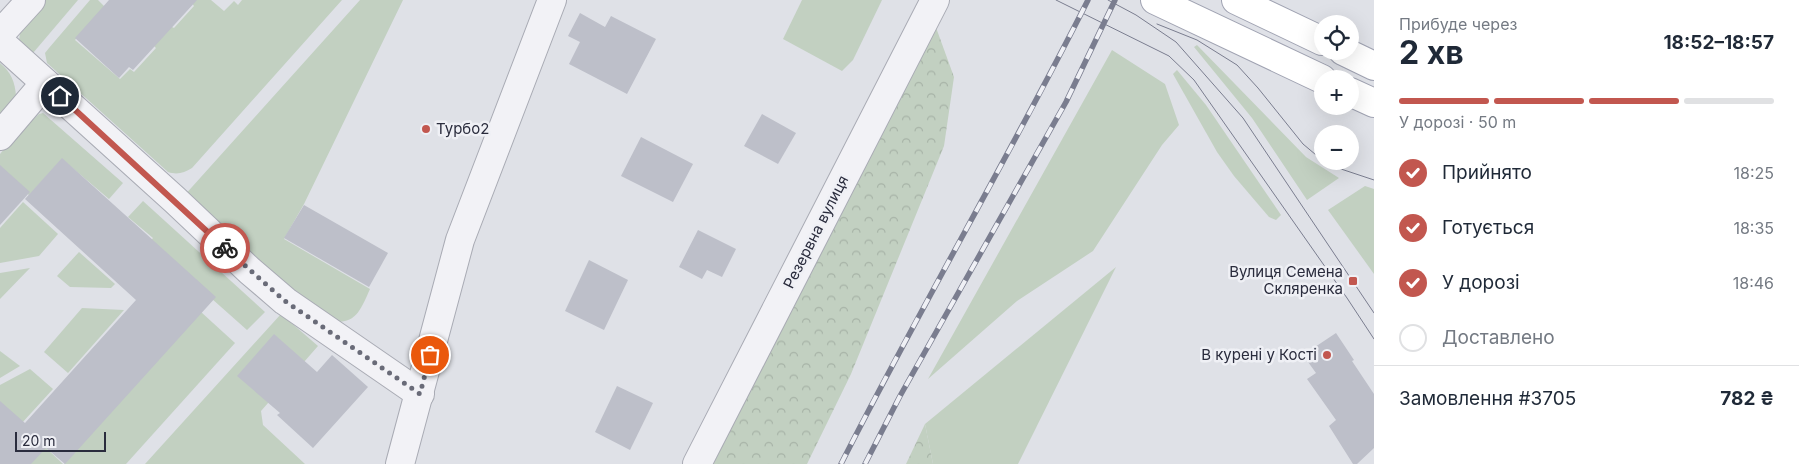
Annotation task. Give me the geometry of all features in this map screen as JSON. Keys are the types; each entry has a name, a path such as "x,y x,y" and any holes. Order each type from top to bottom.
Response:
{"main road":[{"path":"1155,0 1314,75"},
{"path":"1236,0 1264,6 1314,37"},
{"path":"1359,59 1374,66"},
{"path":"1359,96 1374,103"}],"street":[{"path":"0,34 31,0"},
{"path":"400,464 460,240 552,0"},
{"name":"Резервна вулиця","path":"696,464 935,0"},
{"path":"0,42 285,301 420,394"},
{"path":"0,136 45,83"}],"green space":[{"path":"43,0 78,0 33,53 19,41 20,33"},
{"path":"90,0 98,0 105,7 75,40 120,79 130,69 134,72 156,48 153,45 170,26 174,28 194,6 191,2 193,0 211,0 224,11 234,1 238,5 242,0 342,0 192,168 183,172 171,173 47,63 45,53"},
{"path":"360,0 403,0 304,204 284,239 370,289 356,315 351,319 337,322 327,321 183,197"},
{"path":"802,0 882,0 853,60 842,71 783,39"},
{"path":"934,22 954,77 944,146 851,374 807,464 710,464"},
{"path":"1197,45 1306,157 1314,162 1314,170 1326,170 1339,178 1307,200 1252,118 1194,47"},
{"path":"1112,50 1165,84 1179,125 1162,145 1093,251 1017,301 928,379"},
{"path":"0,63 12,78 16,96 0,119"},
{"path":"1177,70 1206,105 1281,215 1276,220 1269,217 1234,176 1217,152 1173,74"},
{"path":"43,113 123,183 109,199 62,159 29,195 0,169 0,154 16,135 39,114"},
{"path":"1365,186 1374,189 1374,274 1328,210"},
{"path":"143,201 265,312 247,330 149,243 153,238 128,217"},
{"path":"23,202 58,234 39,256 0,263 0,228"},
{"path":"79,252 115,284 111,288 70,287 57,276"},
{"path":"1116,267 1018,464 933,464 925,424"},
{"path":"30,268 0,299 0,273"},
{"path":"82,308 124,310 68,373 44,352"},
{"path":"201,312 235,343 126,464 64,464"},
{"path":"281,314 318,346 261,411 263,425 305,464 145,464"},
{"path":"0,351 20,366 0,378"},
{"path":"30,369 53,389 21,424 0,408 0,385"},
{"path":"925,424 933,464 906,464"},
{"path":"45,447 63,464 30,464"}],"building":[{"path":"109,0 197,0 133,70 129,67 119,78 75,38"},
{"path":"580,13 605,27 611,16 656,39 627,94 569,64 580,42 568,36"},
{"path":"762,114 796,133 778,164 744,146"},
{"path":"641,137 693,164 673,202 621,176"},
{"path":"62,158 216,297 65,464 46,448 31,464 0,464 0,401 25,423 136,300 25,199"},
{"path":"0,165 30,192 0,225"},
{"path":"304,205 388,253 369,287 284,238"},
{"path":"698,230 736,249 722,277 707,270 702,279 679,267"},
{"path":"589,260 628,280 604,330 565,311"},
{"path":"1336,333 1374,394 1374,448 1357,464 1353,464 1329,426 1336,420 1307,379 1316,373 1303,355"},
{"path":"274,334 317,372 332,355 368,387 313,448 277,415 280,413 237,376"},
{"path":"617,386 653,403 630,450 595,432"}],"tram line":[{"path":"1056,0 1169,56 1194,80 1374,339"},
{"path":"1108,0 1136,15 1176,42 1243,118 1374,313"},
{"path":"1157,24 1197,40 1237,65 1303,144 1314,153"},
{"path":"1344,170 1374,180"}],"railway":[{"path":"841,464 1088,0"},
{"path":"865,464 900,396 1066,102 1115,0"}],"way so far":[{"path":"225,248 285,301 420,394 430,355"}],"place":[{"name":"Турбо2","path":"426,129"},
{"name":"Вулиця Семена Скляренка","path":"1353,281"},
{"name":"В курені у Кості","path":"1327,355"}],"route":[{"path":"60,96 225,248"}]}
